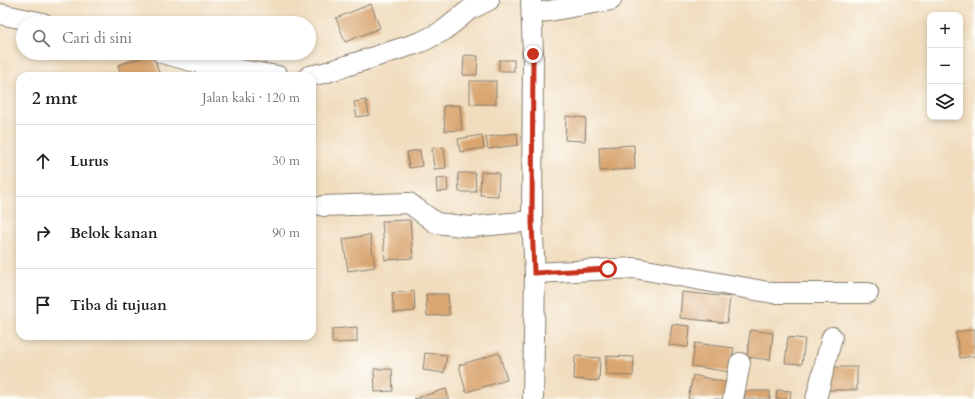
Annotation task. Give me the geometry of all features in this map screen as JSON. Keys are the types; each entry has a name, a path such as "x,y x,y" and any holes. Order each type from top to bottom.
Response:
{"street":[{"path":"316,75 420,42 443,31 469,10 489,0"},
{"path":"533,399 534,273 532,221 532,7 611,0"},
{"path":"0,14 16,17"},
{"path":"188,60 203,64 253,72"},
{"path":"323,206 409,203 436,223 471,227 532,221"},
{"path":"534,273 636,268 773,293 868,293"},
{"path":"816,399 832,337"},
{"path":"733,399 740,363"}],"building":[{"path":"371,4 380,28 345,42 336,18"},
{"path":"464,55 478,56 477,75 463,75"},
{"path":"134,60 155,60 159,72 120,72 118,65"},
{"path":"499,60 514,60 514,71 499,71"},
{"path":"470,81 496,81 496,104 470,104"},
{"path":"366,100 369,115 357,117 354,102"},
{"path":"460,105 462,130 445,131 443,106"},
{"path":"566,116 586,118 585,141 565,140"},
{"path":"517,133 518,145 488,149 486,137"},
{"path":"482,135 484,148 460,152 458,139"},
{"path":"634,145 635,169 600,171 599,147"},
{"path":"444,147 446,168 434,169 432,148"},
{"path":"420,150 422,166 409,168 407,152"},
{"path":"481,172 499,173 498,196 480,195"},
{"path":"458,173 475,173 476,192 459,192"},
{"path":"447,178 448,191 437,192 436,179"},
{"path":"410,220 413,258 385,260 382,221"},
{"path":"370,235 375,267 348,271 343,239"},
{"path":"414,291 415,311 394,313 392,293"},
{"path":"682,292 730,297 727,323 680,318"},
{"path":"426,294 448,294 449,315 427,316"},
{"path":"672,324 690,326 688,347 669,345"},
{"path":"357,327 357,342 332,343 332,329"},
{"path":"975,329 975,356 960,358 956,332"},
{"path":"750,330 773,333 770,360 747,357"},
{"path":"788,337 805,339 802,364 785,363"},
{"path":"695,343 734,348 730,372 692,366"},
{"path":"425,353 447,355 444,373 423,370"},
{"path":"499,353 507,380 466,392 459,365"},
{"path":"575,356 600,358 599,381 574,379"},
{"path":"606,356 634,357 633,376 606,375"},
{"path":"828,367 857,367 857,390 828,390"},
{"path":"374,369 392,369 393,391 375,392"},
{"path":"693,375 728,383 724,399 688,399"},
{"path":"446,389 449,399 414,399"},
{"path":"777,390 791,391 790,399 776,399"},
{"path":"745,391 770,391 770,399 745,399"}],"route":[{"path":"533,54 532,221 534,273 608,269"}]}
